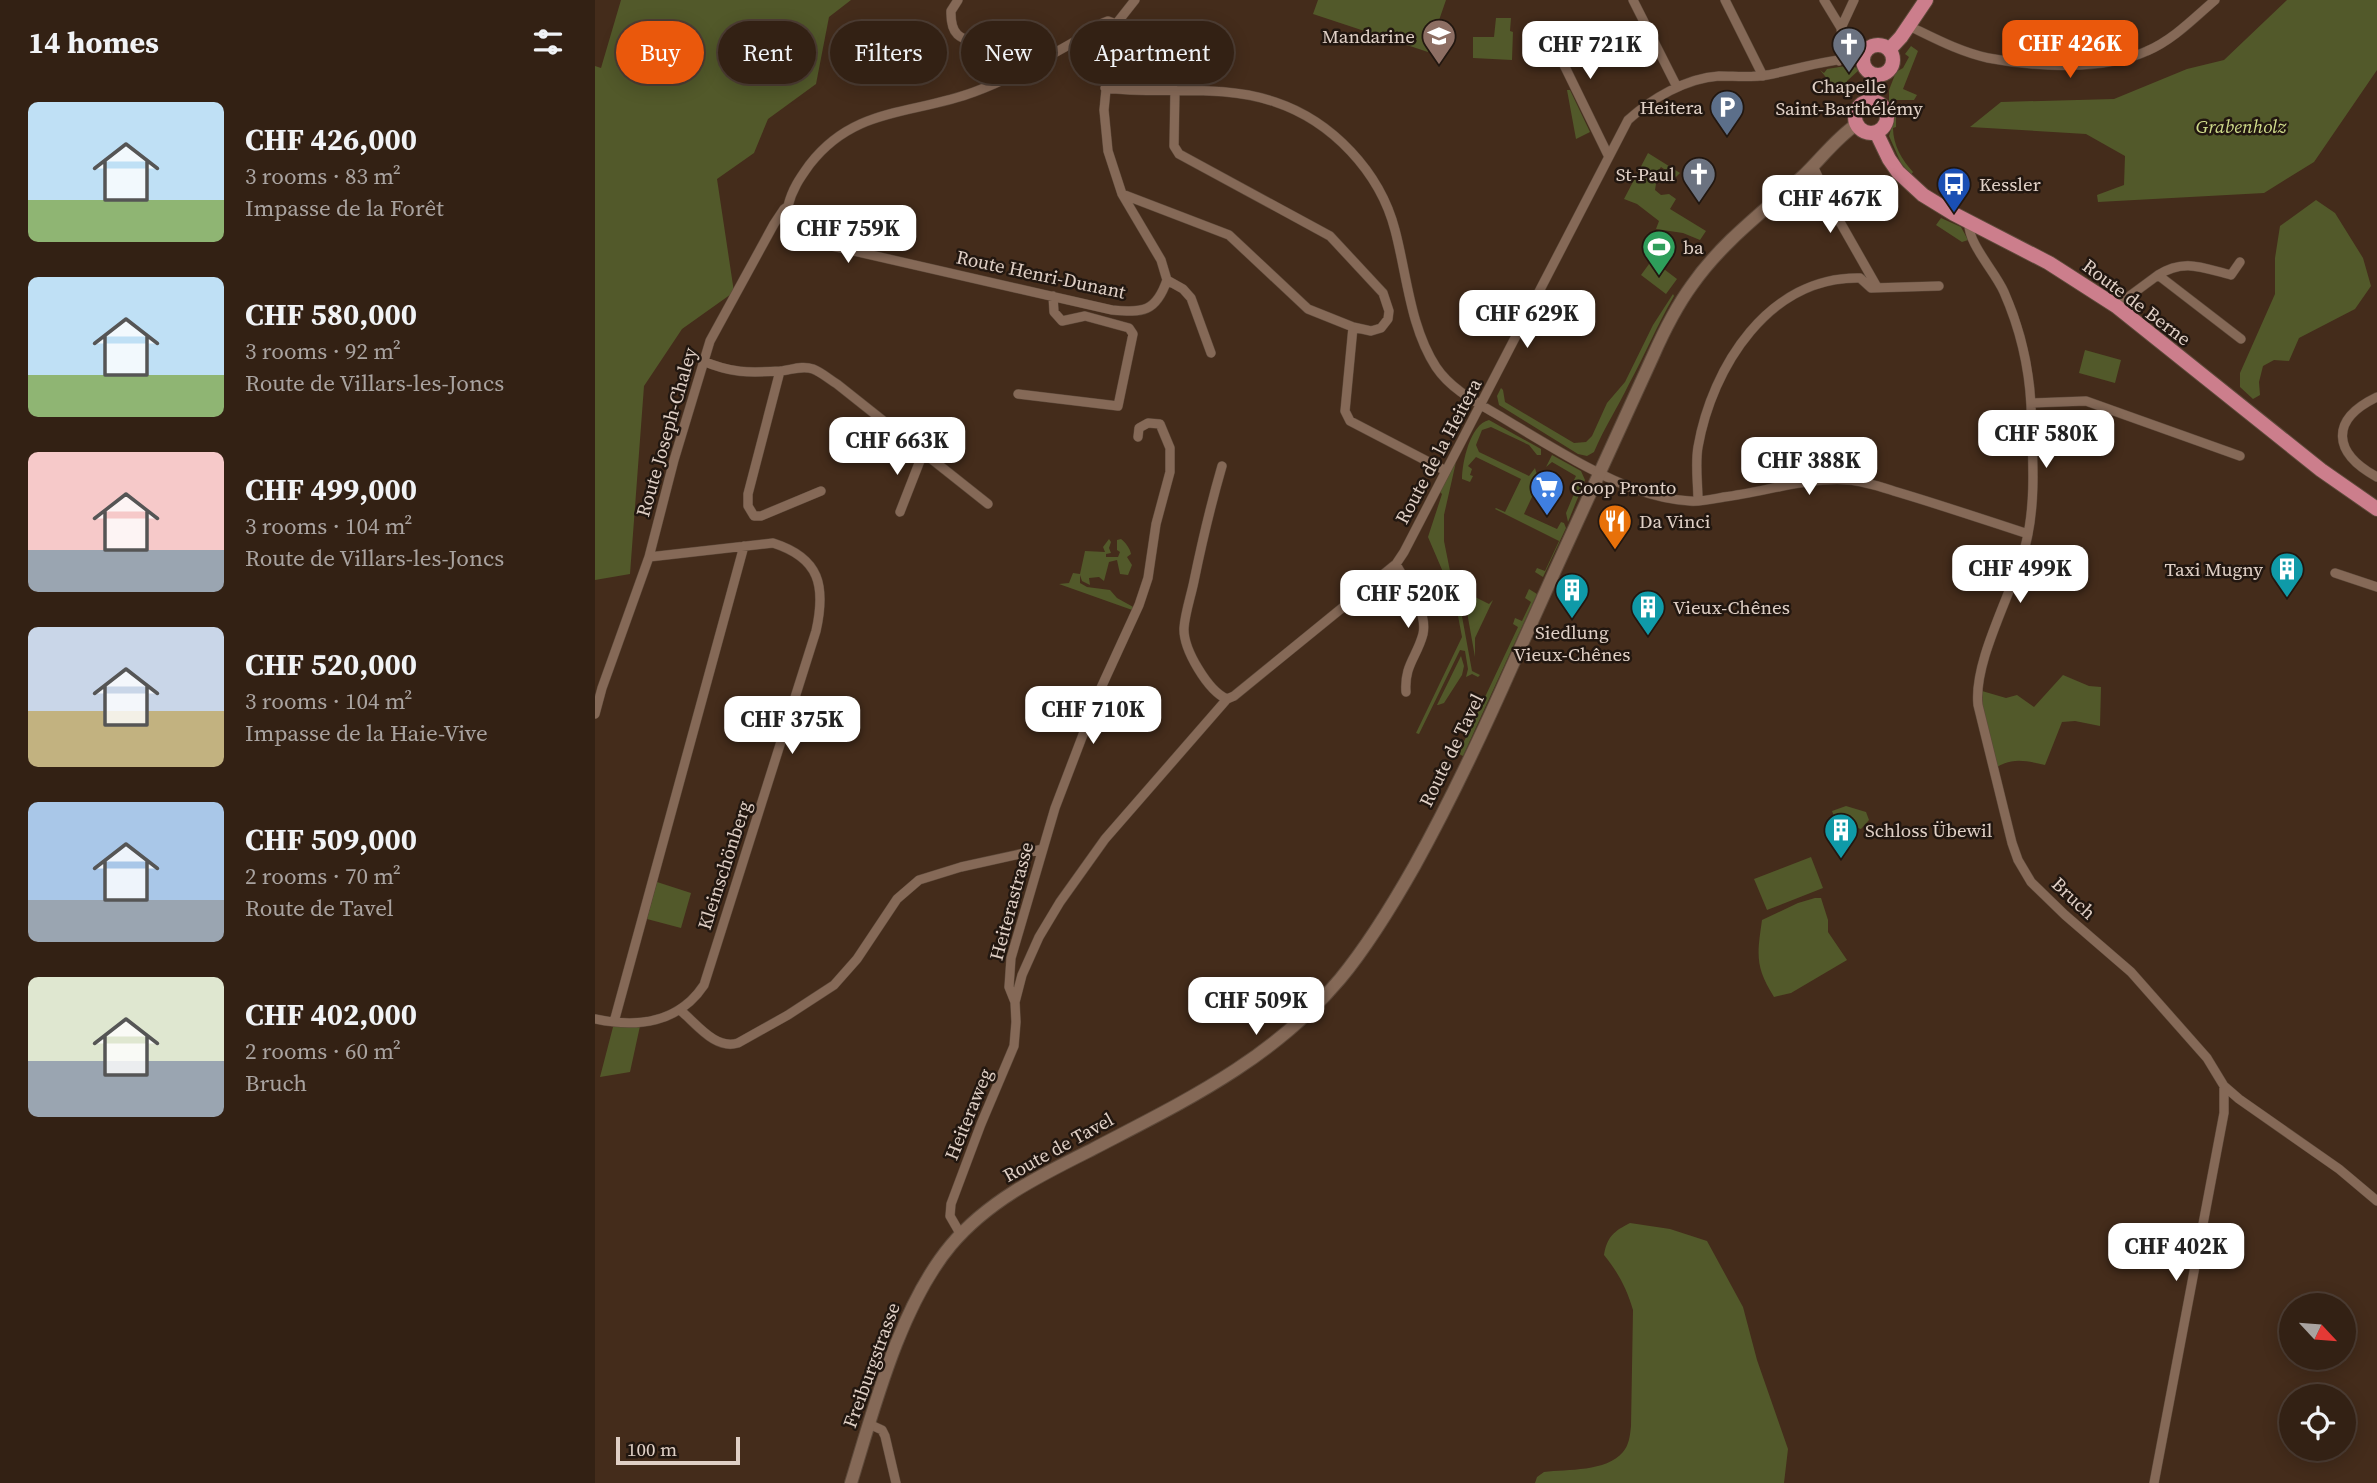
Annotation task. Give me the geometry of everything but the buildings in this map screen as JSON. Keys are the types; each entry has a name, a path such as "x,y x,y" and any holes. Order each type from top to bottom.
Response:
{"main road":[{"path":"1889,50 1926,0"},
{"path":"1878,46 1889,50 1892,65 1886,72 1877,75 1867,70 1865,55 1878,46"},
{"path":"1872,102 1877,75"},
{"path":"1872,102 1881,105 1887,113 1884,127 1876,132 1865,132 1857,124 1856,115 1860,106 1872,102"},
{"name":"Route de Tavel","path":"936,1265 961,1235 990,1208 1024,1184 1209,1088 1241,1068 1294,1027 1342,976 1385,915 1439,819 1491,712 1668,324 1708,264 1743,228 1857,124"},
{"name":"Route de Berne","path":"1876,132 1889,159 1910,185 1923,195 2049,263 2116,306 2328,477 2377,509"},
{"name":"Freiburgstrasse","path":"851,1483 908,1314 936,1265"}],"street":[{"path":"958,0 951,11 953,30 961,37"},
{"name":"Route Joseph-Chaley","path":"1118,21 1135,0"},
{"path":"1633,0 1677,87"},
{"path":"1725,0 1763,76"},
{"path":"1824,0 1840,28 1865,55"},
{"path":"1839,61 1843,47 1840,28 1854,0"},
{"path":"1909,26 1960,50 1988,58 2059,65 2091,64 2147,51 2178,33 2215,0"},
{"path":"1545,26 1608,155"},
{"name":"Route de la Heitera","path":"1227,699 1279,661 1395,564 1420,525 1608,155 1628,121 1646,103 1677,87 1715,76 1763,76 1865,55"},
{"name":"Route Joseph-Chaley","path":"649,557 710,341 744,277 788,206 791,192 822,149 849,128 873,118 971,93 992,84"},
{"name":"Route Joseph-Chaley","path":"1105,84 1106,140 1122,194 1161,260 1167,280"},
{"path":"1105,88 1215,90 1246,94 1278,103 1316,121 1353,153 1380,193 1391,216 1412,305 1427,350 1445,379 1481,406 1599,473 1649,494 1698,501 1804,482 1852,480 1922,499 2028,534"},
{"path":"1122,194 1229,235 1308,309 1353,327 1371,331 1386,324 1389,312 1383,293 1330,236 1179,154 1174,146 1175,90"},
{"path":"1813,166 1836,215 1877,287"},
{"name":"Route Henri-Dunant","path":"788,206 800,232 814,241 1112,310 1143,310 1157,301 1167,280"},
{"name":"Bruch","path":"1969,222 1968,231 1999,282 2014,319 2031,403 2032,501 2028,534 2021,562 1982,667 1978,692 1978,705 2012,843 2025,873 2056,907 2146,988 2207,1058 2224,1086"},
{"path":"2116,306 2175,265 2183,264 2231,275 2241,262"},
{"path":"2158,275 2241,339"},
{"path":"1698,501 1697,450 1708,408 1728,366 1760,319 1785,298 1826,282 1860,278 1871,288 1939,286"},
{"path":"1167,280 1183,289 1191,298 1211,353"},
{"path":"1018,394 1118,407 1133,334 1129,328 1085,316 1062,321 1054,312 1053,296"},
{"path":"1353,327 1345,411 1350,421 1446,471"},
{"path":"703,361 726,371 780,371 803,367 814,369 837,384 988,504"},
{"path":"780,371 748,494 748,506 754,516 761,516 821,491"},
{"path":"2377,397 2359,406 2347,420 2342,437 2346,453 2360,468 2377,477"},
{"path":"2031,403 2085,401 2239,456"},
{"name":"Heiterastrasse","path":"1015,1002 1009,987 1011,958 1055,808 1078,746 1139,605 1150,568 1170,472 1170,449 1160,424 1148,423 1139,428 1138,437"},
{"path":"900,512 923,453"},
{"path":"1222,466 1208,513 1184,629 1189,653 1215,691 1227,699"},
{"name":"Kleinschönberg","path":"595,1019 640,1022 665,1018 681,1010 696,997 704,985 821,611 820,587 815,574 805,559 790,548 773,543 649,557"},
{"path":"614,1022 744,546"},
{"path":"595,714 598,687 649,557"},
{"path":"1395,564 1417,604 1423,632 1407,667 1405,692"},
{"path":"2335,573 2377,587"},
{"name":"Heiterastrasse","path":"1015,1002 1029,956 1060,902 1105,839 1227,699"},
{"path":"681,1010 717,1042 729,1046 738,1044 834,985 857,959 897,899 919,880 987,860 1043,849"},
{"name":"Heiteraweg","path":"961,1235 951,1221 951,1204 1014,1046 1015,1002"},
{"path":"2224,1086 2311,1148 2377,1201"},
{"path":"2154,1483 2224,1113 2224,1086"},
{"path":"2224,1113 2239,1099"},
{"path":"869,1424 883,1432 896,1483"}],"green space":[{"path":"621,0 851,0 829,17 816,84 768,119 754,153 717,179 734,292 682,329 644,386 630,574 595,580 595,66 601,68"},
{"path":"1318,0 1446,0 1428,52 1313,14"},
{"name":"Grabenholz","path":"2287,0 2377,0 2377,70 2314,162 2264,193 2098,202 2097,195 2124,185 2125,156 2086,134 1970,127 2001,102 2114,99 2187,69 2224,60"},
{"path":"1496,18 1511,18 1512,60 1473,58 1473,37 1494,37"},
{"path":"1911,46 1918,51 1903,89 1917,95 1914,100 1893,100 1893,106 1896,106 1896,127 1893,128 1893,134 1896,146 1913,172 1911,175 1901,163 1889,136 1894,120 1889,90 1896,72 1903,68 1909,57 1905,54"},
{"path":"1852,65 1859,70 1847,81 1847,87 1838,92 1820,70 1824,73 1827,69"},
{"path":"1567,90 1570,90 1590,132 1576,139"},
{"path":"1648,153 1680,173 1676,177 1661,167 1655,190 1661,195 1669,194 1676,199 1670,209 1706,231 1700,240 1683,233 1656,229 1659,221 1637,204 1624,199"},
{"path":"2316,200 2335,213 2363,258 2371,286 2355,309 2299,338 2289,361 2274,360 2263,366 2259,382 2260,395 2253,399 2240,387 2240,373 2275,294 2275,258 2280,226"},
{"path":"1941,218 1961,227 1968,240 1962,242 1936,225"},
{"name":"ba","path":"1652,260 1677,279 1666,294 1641,275"},
{"path":"1673,294 1594,452 1587,456 1578,454 1499,405 1497,396 1501,388 1505,402 1574,443 1586,442 1592,436 1607,403 1625,382 1653,325"},
{"path":"2085,350 2121,360 2115,383 2079,373"},
{"path":"1489,420 1541,449 1541,455 1537,455 1529,445 1491,427 1482,430 1476,445 1479,452 1529,476 1535,468 1539,482 1524,514 1557,529 1561,522 1564,523 1566,528 1543,577 1535,572 1537,568 1545,571 1559,541 1495,509 1505,512 1521,479 1476,457 1468,466 1472,469 1470,475 1473,476 1470,482 1462,479 1472,436 1482,423"},
{"path":"1552,455 1581,471 1585,480 1568,522 1566,513 1576,489 1573,482 1576,476 1552,462 1546,467"},
{"path":"1456,462 1444,515 1444,541 1457,589 1472,671 1480,675 1478,677 1472,674 1466,677 1468,669 1465,651 1460,650 1419,734 1416,733 1462,637 1455,600 1428,537 1442,494 1440,492"},
{"path":"1109,539 1111,553 1106,554 1106,557 1118,557 1120,552 1117,550 1117,540 1121,539 1128,547 1131,554 1127,557 1132,565 1128,575 1120,574 1117,560 1109,562 1104,581 1099,577 1089,578 1090,585 1082,581 1080,575 1080,583 1087,587 1110,590 1117,598 1135,608 1135,611 1059,584 1069,583 1073,573 1080,574 1085,551 1105,552 1103,547"},
{"path":"1462,584 1475,591 1473,596 1489,604 1493,600 1475,638 1475,657"},
{"path":"1529,589 1537,594 1463,756 1455,752 1460,750 1518,627 1513,624 1515,618 1522,621 1531,602 1525,598"},
{"path":"1461,656 1464,666 1462,675 1444,703 1437,705"},
{"path":"2063,675 2089,686 2101,687 2100,726 2075,721 2062,722 2045,765 2015,761 1997,767 1983,711 1982,691 2006,698 2017,695 2034,707"},
{"path":"1846,806 1866,812 1869,820 1861,829 1836,822 1832,811"},
{"path":"1811,857 1823,888 1767,910 1754,879"},
{"path":"657,882 691,893 681,928 647,919"},
{"path":"1821,898 1828,920 1828,932 1847,960 1791,993 1774,997 1763,977 1759,960 1762,920"},
{"path":"640,1026 630,1072 600,1077 613,1027"},
{"path":"1630,1223 1670,1229 1707,1241 1743,1307 1757,1360 1788,1449 1784,1483 1535,1483 1537,1477 1544,1472 1607,1463 1623,1452 1628,1443 1631,1426 1633,1310 1621,1281 1604,1255 1612,1235"}],"place":[{"name":"Mandarine","path":"1439,66"},
{"name":"Chapelle Saint-Barthélémy","path":"1849,74"},
{"name":"Heitera","path":"1727,137"},
{"name":"St-Paul","path":"1699,204"},
{"name":"Kessler","path":"1954,214"},
{"name":"ba","path":"1659,277"},
{"name":"Coop Pronto","path":"1547,517"},
{"name":"Da Vinci","path":"1615,551"},
{"name":"Taxi Mugny","path":"2287,599"},
{"name":"Siedlung Vieux-Chênes","path":"1572,620"},
{"name":"Vieux-Chênes","path":"1648,637"},
{"name":"Schloss Übewil","path":"1841,860"}]}
